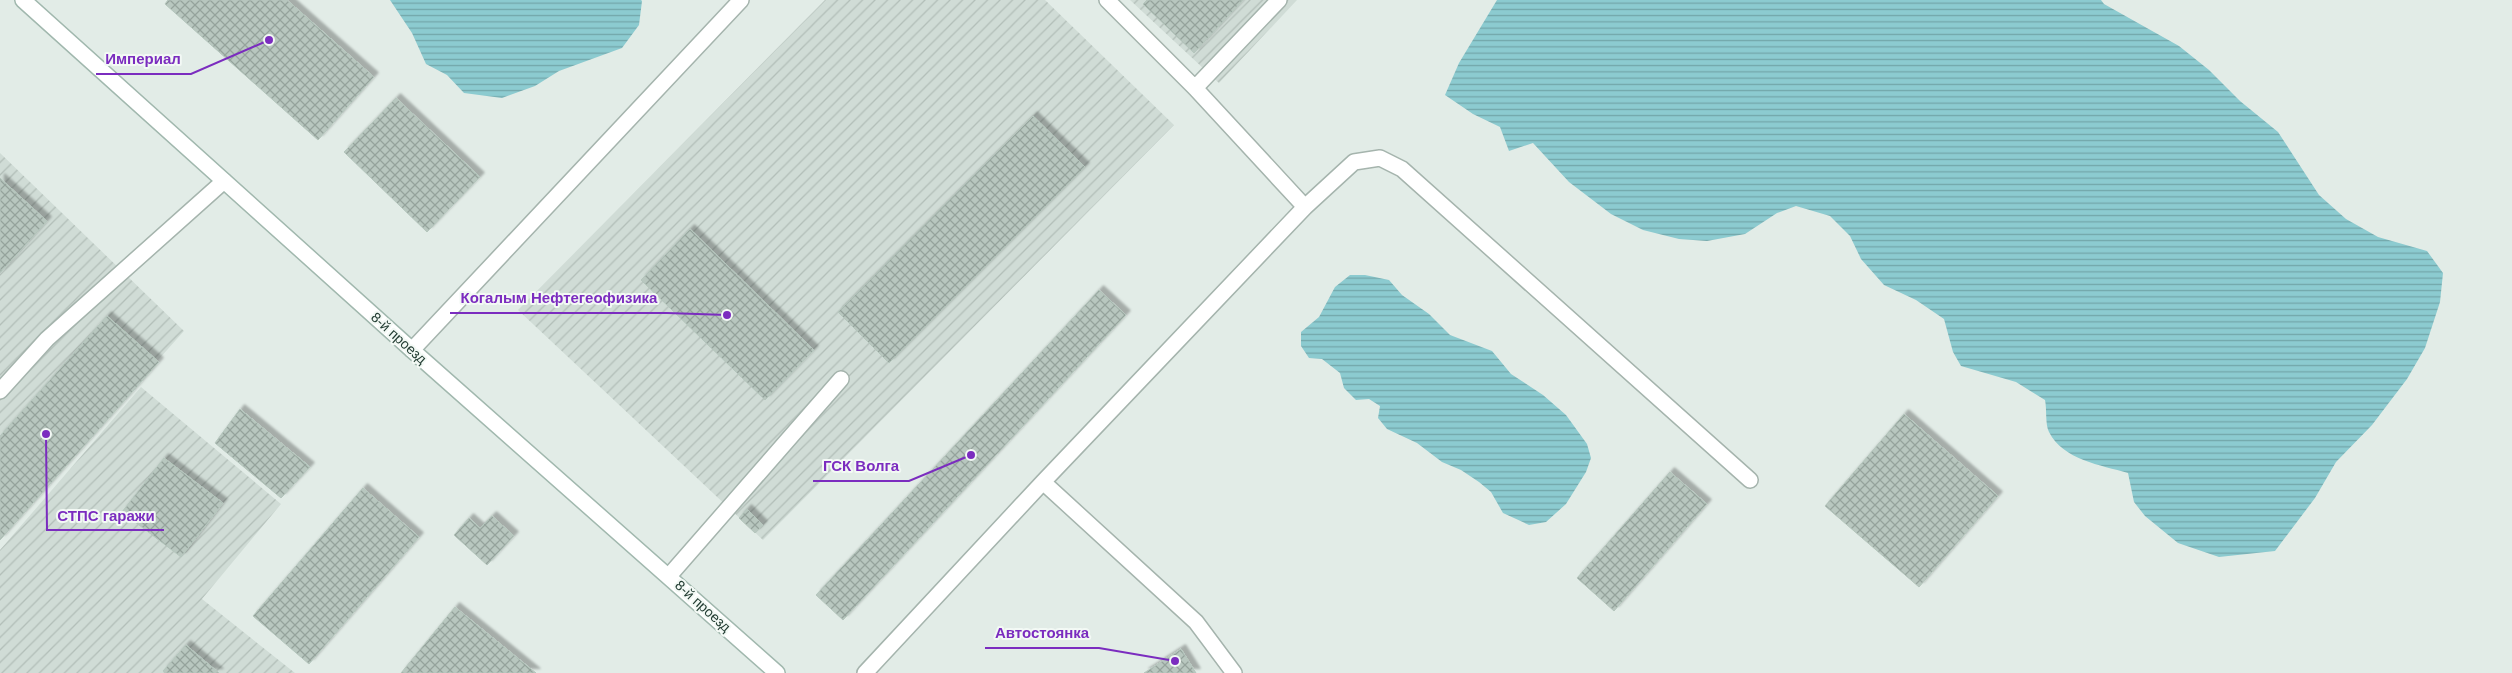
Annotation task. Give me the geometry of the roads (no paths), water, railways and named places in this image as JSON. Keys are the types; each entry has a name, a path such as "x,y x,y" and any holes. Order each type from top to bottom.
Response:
{"street":[{"name":"8-й проезд","path":"23,0 412,350 777,673"},
{"path":"412,350 741,0"},
{"path":"1195,88 1278,0"},
{"path":"1112,2 1305,207"},
{"path":"865,673 1043,482 1305,207 1354,162 1380,158 1402,169 1750,480"},
{"path":"0,391 47,338 224,181"},
{"path":"669,576 840,379"},
{"path":"1043,482 1196,622 1234,673"}],"water":[{"path":"390,0 642,1 639,25 622,48 559,71 535,86 502,98 464,93 447,75 426,64 412,33"},
{"path":"1497,0 2101,0 2104,4 2179,46 2209,70 2240,101 2278,132 2319,195 2346,219 2378,237 2427,251 2443,273 2440,302 2425,348 2407,379 2372,425 2336,462 2315,498 2275,551 2219,557 2178,543 2145,516 2134,502 2128,473 2084,460 2063,449 2055,441 2048,429 2045,400 2016,382 1961,366 1953,352 1944,319 1916,300 1884,285 1861,259 1850,236 1830,216 1796,206 1777,213 1745,234 1707,241 1679,239 1643,230 1611,214 1569,182 1533,143 1509,151 1500,127 1473,114 1445,95 1459,63"},
{"path":"1350,275 1365,275 1389,280 1402,295 1429,314 1450,335 1492,351 1511,374 1543,395 1566,415 1587,444 1591,458 1586,472 1566,504 1546,522 1529,525 1503,513 1491,492 1479,482 1461,470 1442,462 1417,443 1387,429 1378,418 1380,406 1369,399 1356,400 1344,388 1340,373 1322,359 1309,358 1301,346 1301,332 1319,317 1335,287"}],"place":[{"name":"Империал","path":"269,40"},
{"name":"Когалым Нефтегеофизика","path":"727,315"},
{"name":"СТПС гаражи","path":"46,434"},
{"name":"ГСК Волга","path":"971,455"},
{"name":"Автостоянка","path":"1175,661"}]}
